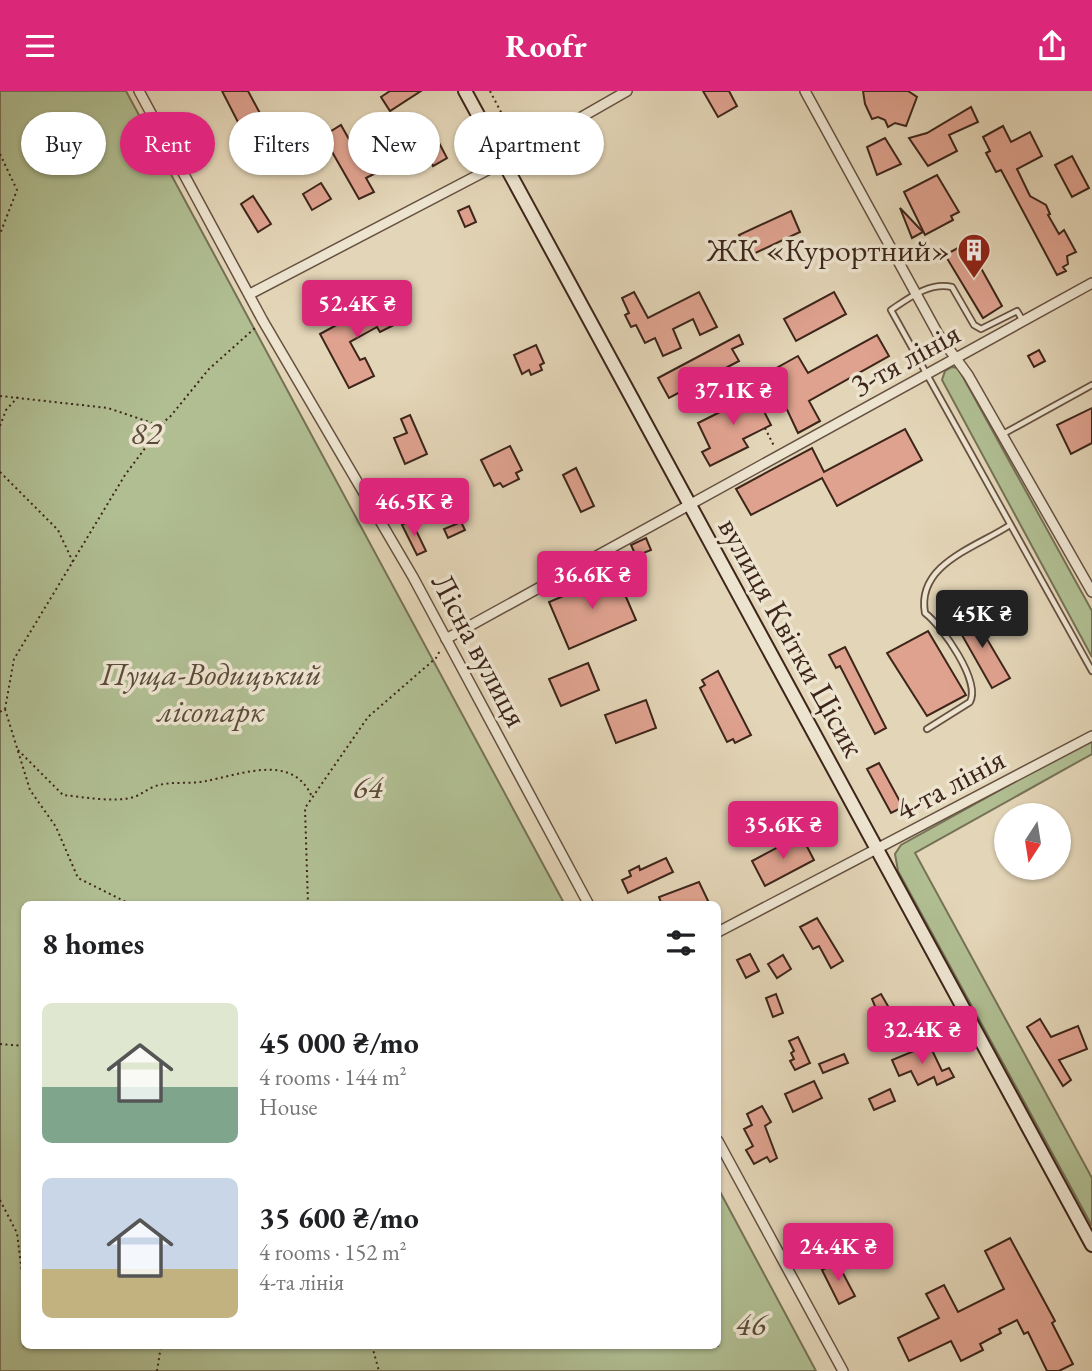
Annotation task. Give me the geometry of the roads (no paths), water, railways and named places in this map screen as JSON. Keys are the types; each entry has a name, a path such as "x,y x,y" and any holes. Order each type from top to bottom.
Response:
{"street":[{"name":"Лісна вулиця","path":"139,91 264,321 446,639 587,901"},
{"name":"вулиця Квітки Цісик","path":"465,91 476,112"},
{"path":"589,112 626,91"},
{"path":"805,91 916,293 1003,434 1092,592"},
{"path":"250,294 478,175"},
{"name":"вулиця Квітки Цісик","path":"510,175 1092,1245"},
{"name":"3-тя лінія","path":"446,639 1092,283"},
{"name":"4-та лінія","path":"721,930 1092,736"},
{"path":"721,1147 843,1371"}],"lane":[{"path":"1024,322 1017,311 981,329 974,325 952,287 943,285 916,293 891,310 1092,671"},
{"path":"1003,434 1092,385"},
{"path":"927,729 970,702 973,683 938,623 925,613 923,601 926,584 938,569 1010,525"}],"place":[{"name":"ЖК «Курортний»","path":"974,280"}],"park label":[{"name":"82","path":"146,433"},
{"name":"Пуща-Водицький лісопарк","path":"211,692"},
{"name":"64","path":"368,787"},
{"name":"46","path":"751,1324"}]}
